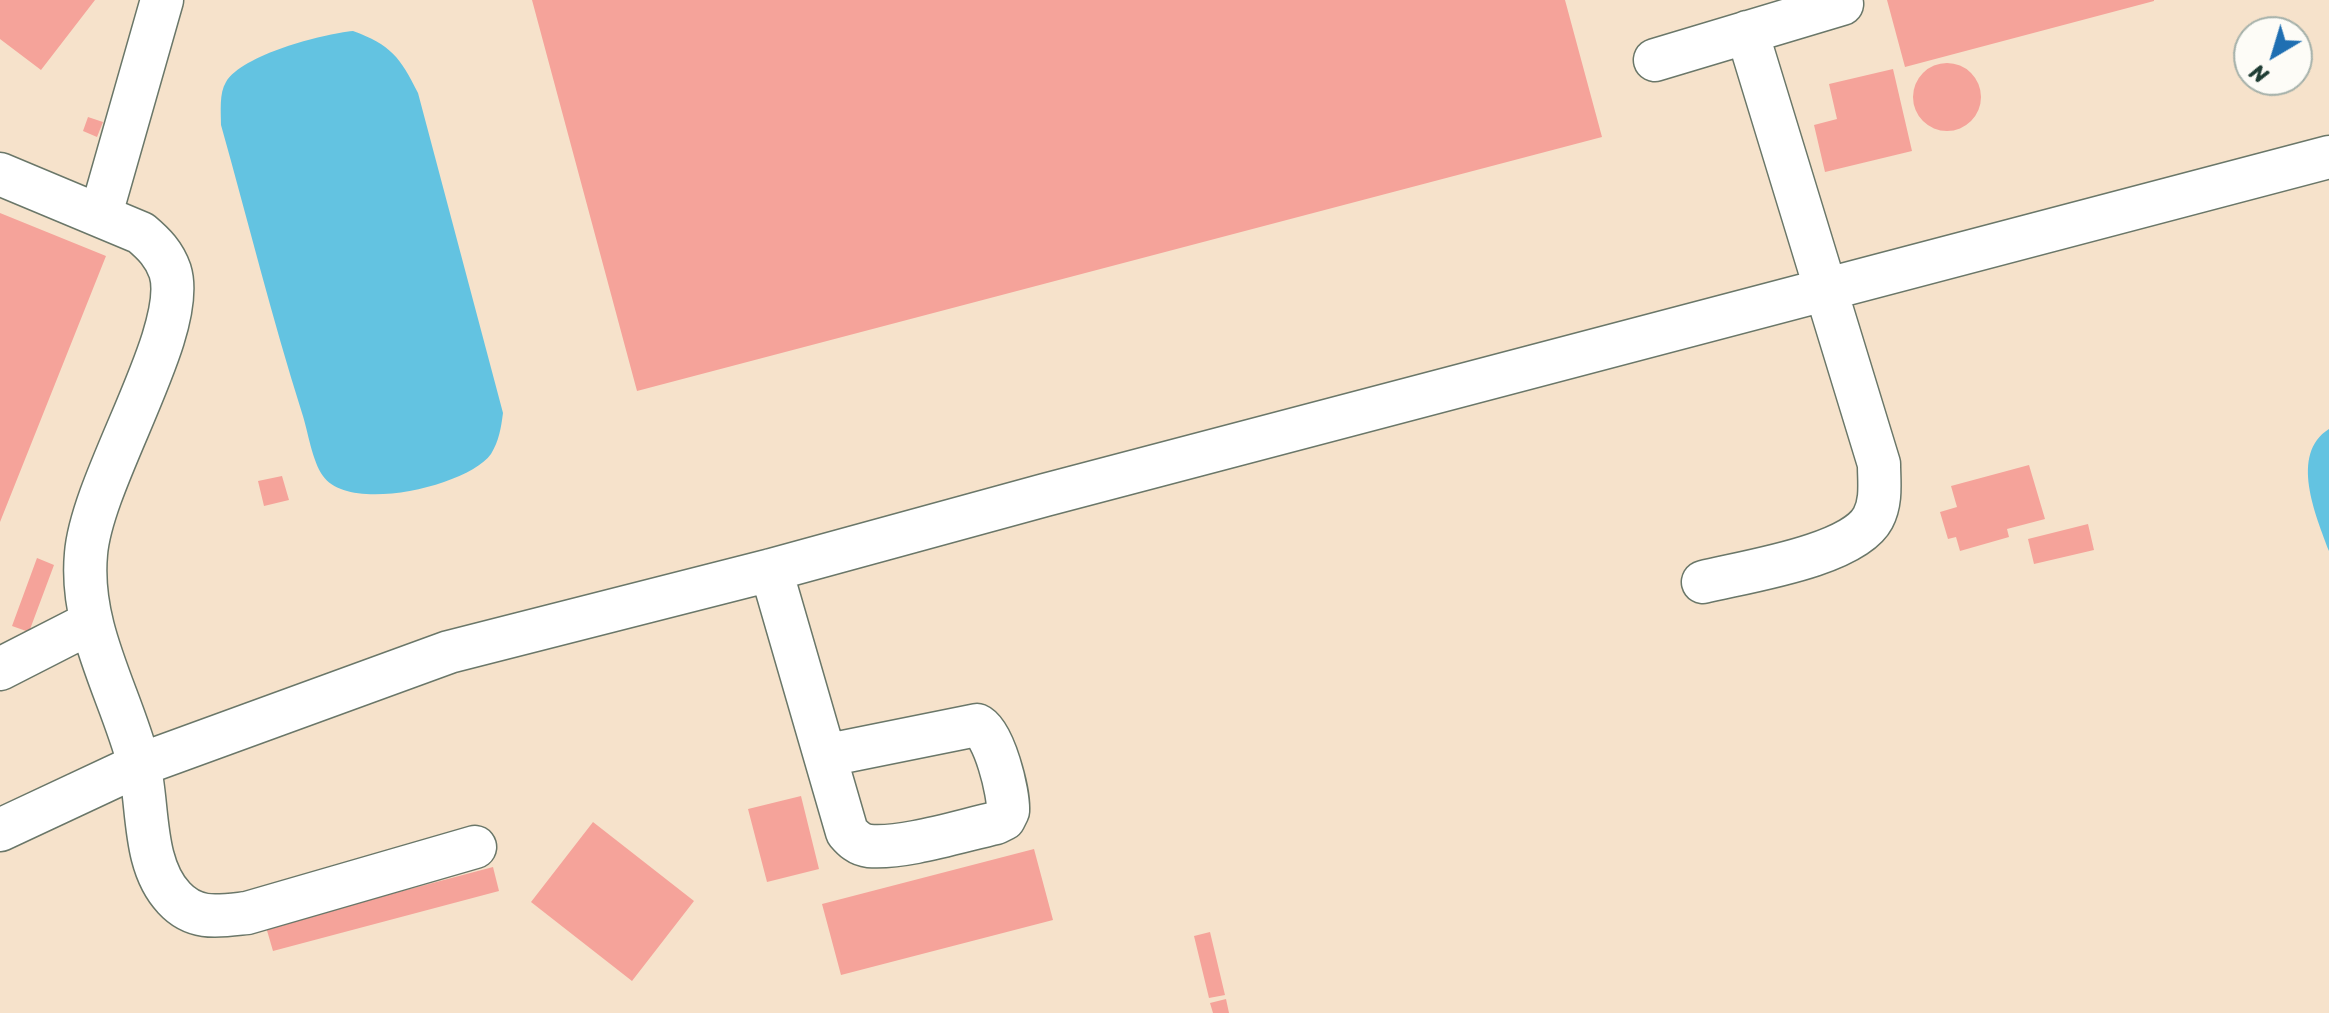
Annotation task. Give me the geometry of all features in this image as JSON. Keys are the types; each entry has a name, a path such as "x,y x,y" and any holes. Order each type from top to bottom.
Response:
{"street":[{"path":"101,214 162,0"},
{"path":"1655,60 1842,4"},
{"path":"1703,582 1839,545 1861,534 1879,504 1879,464 1747,32"},
{"path":"0,830 139,765 449,652 771,570 2328,157"},
{"path":"0,174 141,233 158,248 170,272 173,294 170,321 112,461 89,530 85,556 90,623 139,765 154,858 172,896 192,913 211,917 247,913 475,847"},
{"path":"771,570 828,755"},
{"path":"0,669 90,623"}],"water":[{"path":"353,31 386,47 400,61 418,93 503,413 494,449 478,466 435,485 382,494 357,493 337,487 323,476 316,462 221,125 222,92 235,72 284,48 322,36"},
{"path":"2329,429 2329,551 2313,504 2308,469 2310,454 2317,440"}],"building":[{"path":"0,0 95,0 41,70 0,39"},
{"path":"532,0 1565,0 1602,137 637,391"},
{"path":"1887,0 2154,0 2154,1 1905,67"},
{"path":"1940,63 1954,63 1966,68 1976,78 1981,97 1976,116 1966,126 1954,131 1940,131 1928,126 1918,116 1913,104 1913,90 1918,78 1928,68"},
{"path":"1893,69 1912,151 1825,172 1814,125 1837,119 1829,84"},
{"path":"88,117 103,122 97,137 83,131"},
{"path":"0,213 106,256 0,522"},
{"path":"2029,465 2045,519 2007,529 2009,537 1960,551 1956,537 1948,539 1940,512 1957,507 1951,486"},
{"path":"282,476 289,500 264,506 258,481"},
{"path":"2088,524 2094,550 2034,564 2028,539"},
{"path":"37,558 54,565 29,632 12,626"},
{"path":"801,796 819,869 767,882 748,809"},
{"path":"593,822 694,901 632,981 531,902"},
{"path":"1034,849 1053,920 841,975 822,904"},
{"path":"493,867 499,891 273,951 266,927"},
{"path":"1210,932 1225,995 1209,998 1194,936"},
{"path":"1226,999 1229,1013 1213,1013 1210,1003"}]}
